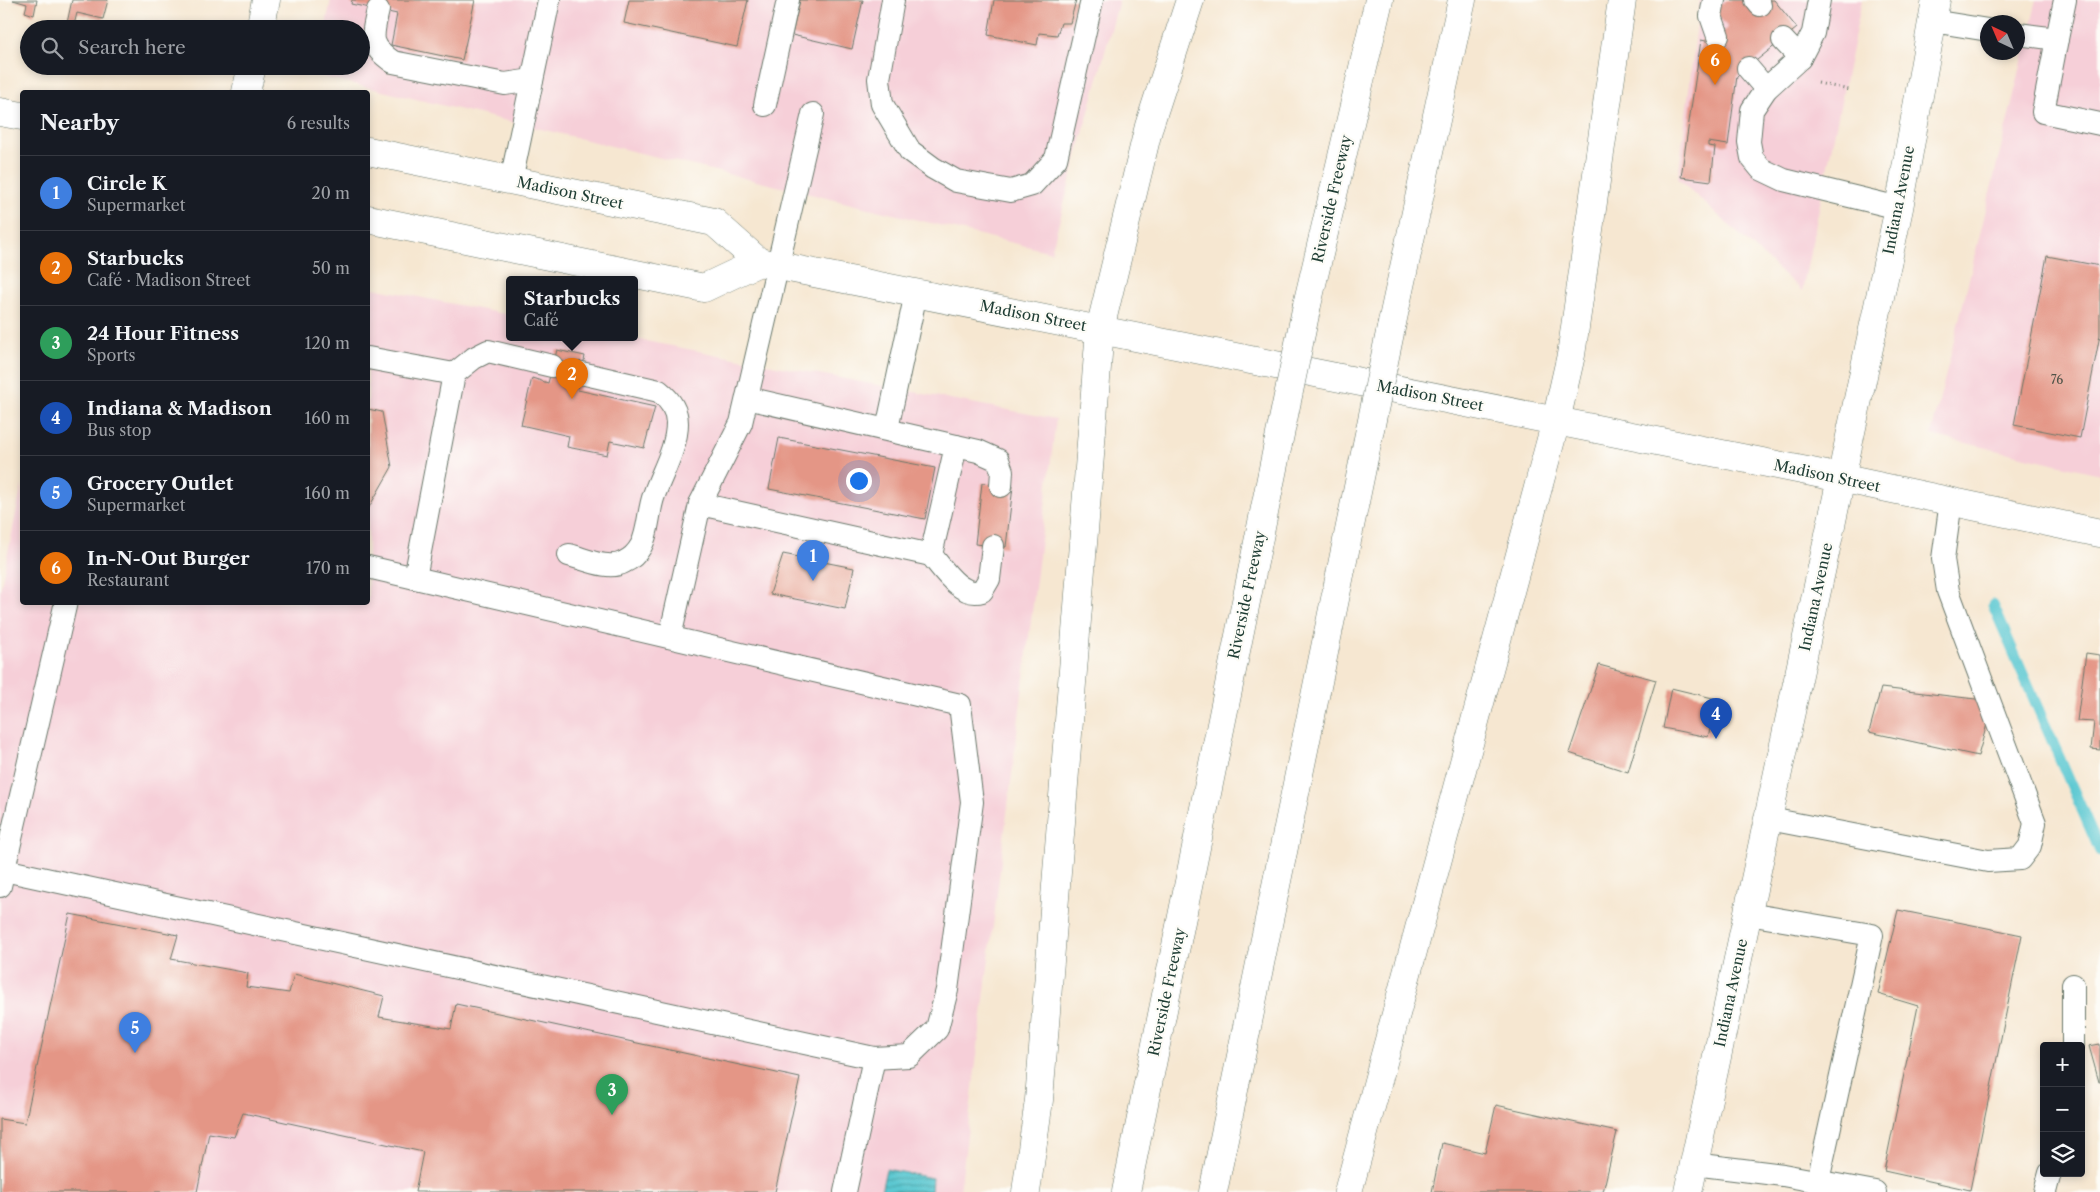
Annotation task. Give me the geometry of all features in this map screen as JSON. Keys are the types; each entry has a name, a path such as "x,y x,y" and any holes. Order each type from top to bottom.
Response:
{"main road":[{"path":"262,20 266,0"},
{"path":"1026,1192 1040,1090 1100,329 1149,126 1190,0"},
{"name":"Riverside Freeway","path":"1126,1192 1307,305 1379,0"},
{"path":"1214,1192 1392,323 1462,0"},
{"path":"1348,1192 1556,421 1571,355 1622,0"},
{"name":"Indiana Avenue","path":"1688,1192 1899,208 1934,10"},
{"path":"246,90 250,75"},
{"path":"0,112 20,116"},
{"name":"Madison Street","path":"370,151 714,222 768,264 1841,478 2100,533"},
{"path":"370,219 704,288 768,264"}],"lane":[{"path":"511,181 549,0"},
{"path":"764,105 788,0"},
{"path":"892,0 879,80 882,104 910,151 956,181 1011,191 1032,185 1056,159 1092,0"},
{"path":"1714,0 1711,16 1718,36"},
{"path":"1819,0 1813,33 1800,58 1766,89 1752,110 1749,142 1752,158 1761,169 1784,180 1899,208"},
{"path":"2065,0 2043,112 2100,124"},
{"path":"378,10 372,36 377,51 393,62 505,84 532,80"},
{"path":"1934,10 1980,27"},
{"path":"2025,35 2057,38"},
{"path":"1783,40 1800,58"},
{"path":"1748,68 1766,89"},
{"path":"670,637 700,504 741,423 747,398 768,264 813,114"},
{"path":"886,429 916,293"},
{"path":"415,578 454,374 474,358 488,351 552,366"},
{"path":"370,358 454,374"},
{"path":"569,555 610,566 623,563 634,556 641,546 654,496 676,436 677,420 674,408 668,398 659,391 581,373"},
{"path":"747,398 978,451 998,460 1002,471 1000,486"},
{"path":"931,555 956,446"},
{"path":"1769,819 1988,861 2020,859 2030,846 2034,824 1948,591 1943,559 1951,501"},
{"path":"700,504 931,555 961,587 975,593 982,591 989,579 993,546"},
{"path":"65,605 2,878 874,1058 909,1056 937,1029 947,990 972,802 960,705 370,567"},
{"path":"1748,914 1872,935 1818,1181"},
{"path":"2073,984 2073,1042"},
{"path":"845,1192 874,1058"},
{"path":"1694,1164 1818,1181 1875,1192"},
{"path":"2045,1192 2049,1177"}],"path":[{"path":"1812,82 1849,90"}],"shaded area":[{"path":"331,0 1119,0 1051,252 316,75 370,75 370,20 327,20"},
{"path":"1700,0 1862,0 1802,291 1678,179"},
{"path":"2037,0 2100,0 2100,474 1931,435 2022,60 2025,60 2025,49"},
{"path":"370,287 506,314 506,341 638,340 1056,419 960,1192 0,1192 0,591 20,495 20,605 370,605"}],"water":[{"path":"886,1169 932,1178 931,1192 881,1192"}],"building":[{"path":"13,0 37,0 34,15 25,12 27,4"},
{"path":"72,0 108,0 103,19 77,13 75,20 68,20"},
{"path":"352,0 475,0 462,60 391,45 397,14 351,4"},
{"path":"629,0 748,0 737,47 624,23"},
{"path":"800,0 863,0 852,49 792,35"},
{"path":"994,0 1076,0 1070,23 1061,23 1057,35 1039,33 1037,45 988,35"},
{"path":"1726,0 1774,0 1797,28 1737,76 1728,145 1708,142 1708,146 1715,147 1711,181 1681,177 1701,40 1711,42 1728,28 1713,10"},
{"path":"2047,256 2100,266 2100,335 2080,438 2014,425"},
{"path":"557,350 585,356 578,390 655,407 644,448 610,441 607,455 567,447 569,436 521,425 532,378 548,383"},
{"path":"370,409 382,412 392,467 370,506"},
{"path":"779,438 935,468 925,519 769,489"},
{"path":"982,483 1013,486 1006,547 975,544"},
{"path":"783,554 854,568 845,609 770,594"},
{"path":"2086,653 2100,655 2100,750 2091,749 2094,722 2077,721"},
{"path":"1599,665 1656,680 1628,772 1569,753"},
{"path":"1671,688 1717,699 1708,737 1663,728"},
{"path":"1881,688 1984,700 1989,717 1978,756 1869,732"},
{"path":"1898,910 2022,935 1970,1190 1884,1171 1918,1006 1878,994"},
{"path":"70,914 178,935 171,959 248,973 246,987 289,993 294,974 384,996 379,1017 451,1029 456,1004 800,1078 775,1192 415,1192 423,1152 243,1113 234,1137 209,1133 197,1192 0,1192 0,1119 25,1123"},
{"path":"2100,1044 2100,1082 2099,1082 2089,1046"},
{"path":"1496,1105 1617,1132 1603,1192 1432,1192 1442,1143 1485,1153"}],"waterway":[{"path":"1993,605 2100,851"}],"place":[{"name":"In-N-Out Burger","path":"1715,85"},
{"name":"Starbucks","path":"572,399"},
{"name":"Circle K","path":"813,581"},
{"name":"Indiana & Madison","path":"1716,739"},
{"name":"Grocery Outlet","path":"135,1053"},
{"name":"24 Hour Fitness","path":"612,1115"}]}
